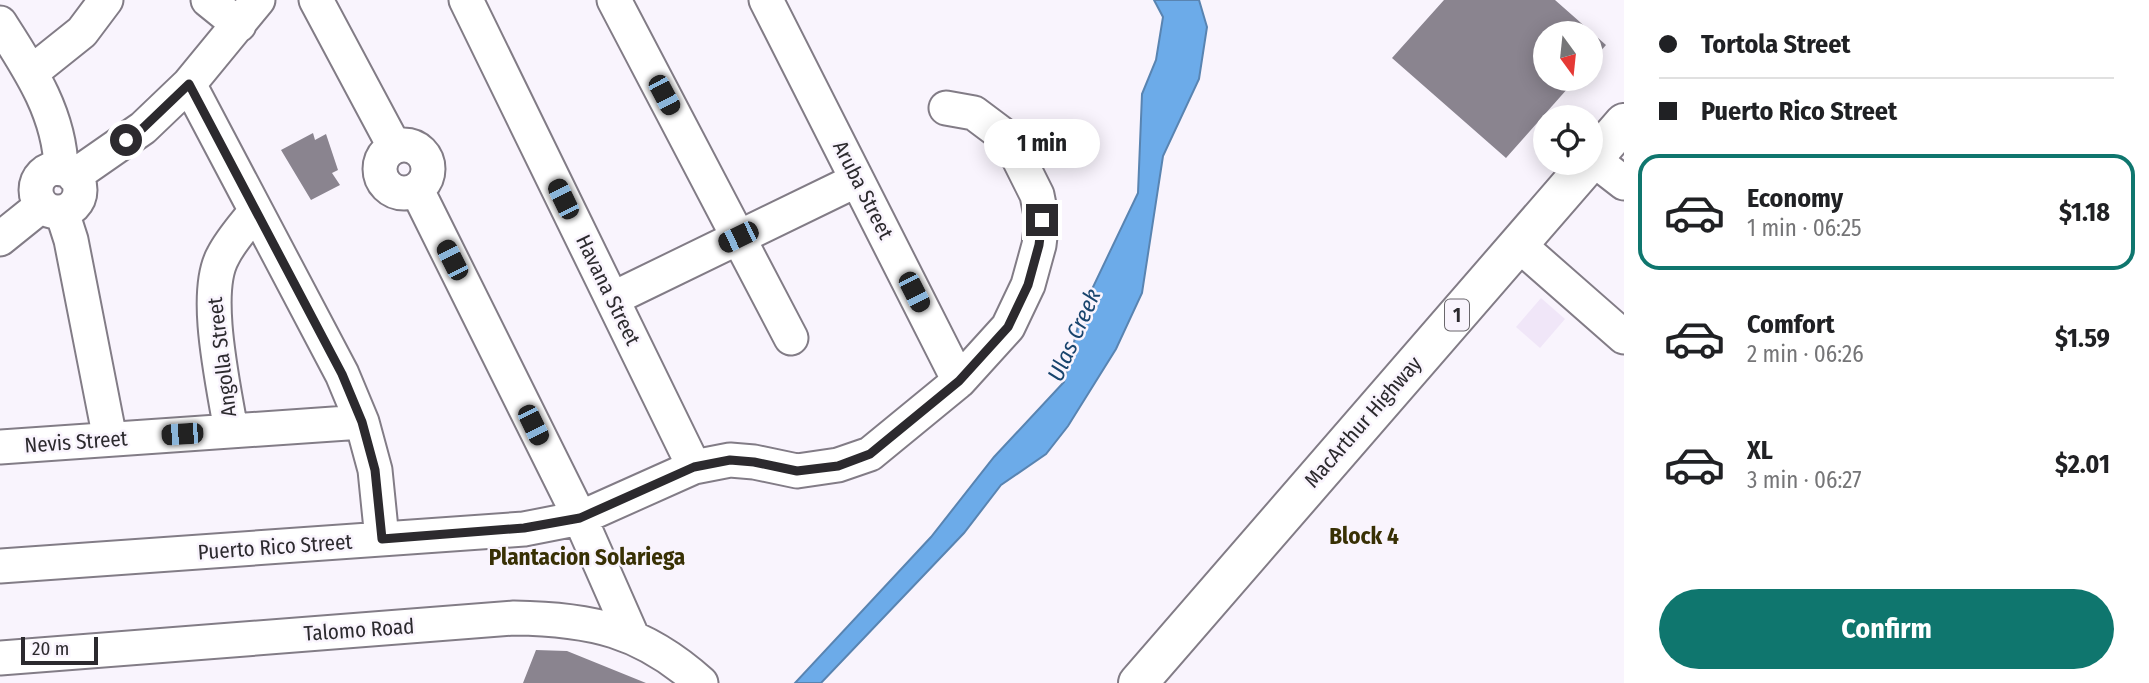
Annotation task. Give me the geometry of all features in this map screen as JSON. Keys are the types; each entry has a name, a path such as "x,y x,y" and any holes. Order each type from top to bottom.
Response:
{"highway":[{"name":"MacArthur Highway","path":"1603,147 1624,123"},
{"name":"MacArthur Highway","path":"1138,683 1579,175"}],"street":[{"path":"32,72 82,32 106,0"},
{"path":"68,172 143,128 189,84 249,13 208,0"},
{"path":"316,0 394,146 410,145 424,154 429,170 417,190 580,518 632,636"},
{"name":"Havana Street","path":"466,0 694,467"},
{"path":"614,0 791,338"},
{"name":"Aruba Street","path":"766,0 959,381"},
{"path":"0,23 32,72 55,125 68,172 80,190 79,197 70,209 52,209 0,239"},
{"path":"189,84 342,374 362,422 375,470 382,539"},
{"name":"Puerto Rico Street","path":"1,561 524,528 580,518 694,467 730,460 797,471 838,466 870,454 959,381 1008,327 1028,285 1039,245 1042,220 1037,195 1018,157 1002,134 974,113 946,108"},
{"path":"1603,169 1624,183"},
{"path":"612,299 857,180"},
{"path":"52,209 71,240 110,439"},
{"name":"Angolla Street","path":"230,431 212,296 222,256 255,212"},
{"path":"1518,244 1624,337"},
{"name":"Nevis Street","path":"0,447 362,422"},
{"name":"Talomo Road","path":"0,658 514,618 558,619 585,622 632,636 668,656 701,683"}],"shaded area":[{"path":"1541,298 1565,319 1540,348 1516,327"}],"water":[{"path":"1154,0 1199,0 1207,27 1199,79 1163,156 1142,293 1116,349 1068,426 1046,454 1001,485 964,533 821,683 795,683 931,537 994,457 1064,382 1082,310 1138,193 1142,94 1156,60 1163,17"}],"building":[{"path":"1444,0 1555,0 1579,21 1533,21 1533,91 1565,91 1553,105 1533,105 1533,128 1506,158 1392,58"},
{"path":"313,133 315,140 326,134 338,170 332,173 340,185 311,200 281,150"},
{"path":"536,650 567,651 646,683 523,683"}],"district":[{"name":"Block 4","path":"1364,536"},
{"name":"Plantacion Solariega","path":"587,557"}],"route":[{"path":"126,140 143,128 189,84 342,374 362,422 375,470 382,539 524,528 580,518 694,467 730,460 797,471 838,466 870,454 959,381 1008,327 1028,285 1039,245 1042,220"}],"water label":[{"name":"Ulas Creek","path":"1074,335"}]}
